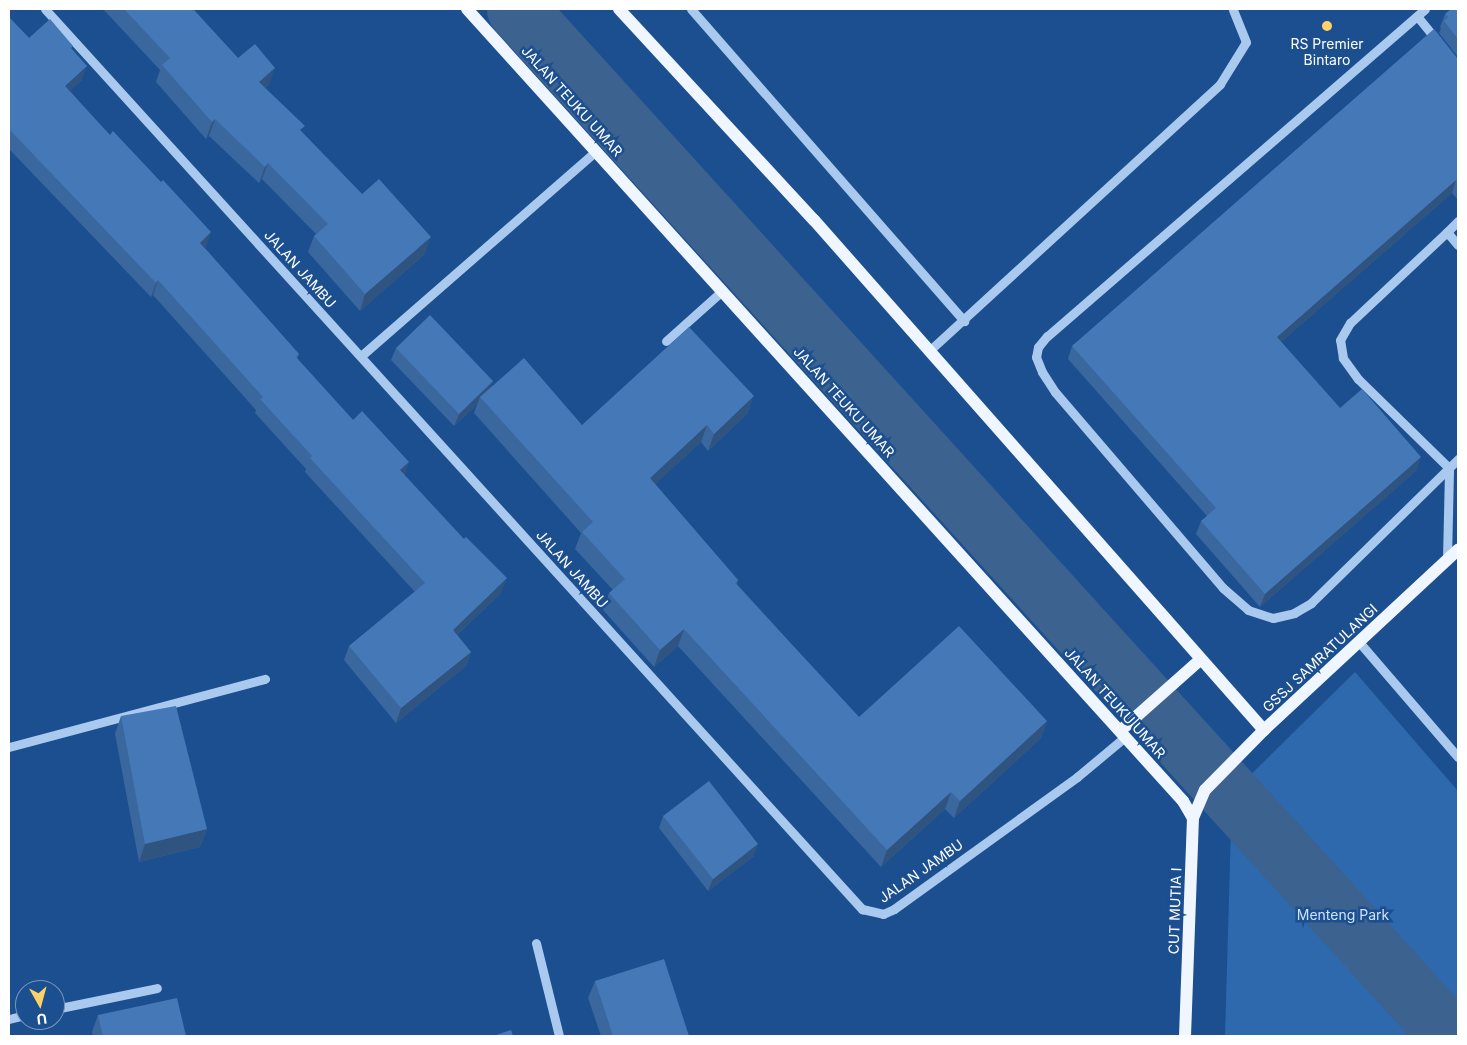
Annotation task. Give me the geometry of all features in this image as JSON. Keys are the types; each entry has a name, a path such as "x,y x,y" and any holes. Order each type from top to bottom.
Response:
{"main road":[{"name":"JALAN TEUKU UMAR","path":"468,9 1123,734 1183,801 1193,818"},
{"path":"618,9 929,351 1264,730"},
{"name":"GSSJ SAMRATULANGI","path":"1205,790 1264,730 1458,550"},
{"path":"1123,734 1143,711 1201,659"},
{"name":"CUT MUTIA I","path":"1184,1036 1193,818 1205,790"}],"street":[{"name":"JALAN JAMBU","path":"45,9 869,913 882,914 894,909 1077,777 1123,734"},
{"path":"691,9 964,320"},
{"path":"929,351 1220,84 1246,42 1233,9"},
{"path":"1425,9 1047,336 1038,347 1036,357 1042,372 1055,392 1222,588 1248,610 1272,618 1294,613 1311,603 1458,459"},
{"path":"1418,16 1447,53"},
{"path":"360,356 596,151"},
{"path":"1447,559 1449,468 1358,379 1343,358 1340,340 1350,323 1458,221"},
{"path":"1447,232 1458,245"},
{"path":"666,341 723,290"},
{"path":"1359,642 1458,757"},
{"path":"9,747 265,679"},
{"path":"536,943 559,1036"},
{"path":"65,1007 157,988"}],"green space":[{"name":"Menteng Park","path":"1355,672 1458,791 1458,1036 1225,1036 1232,793"}],"building":[{"path":"124,9 193,9 238,58 255,44 275,68 259,82 305,126 300,130 362,194 379,179 431,237 365,294 314,236 328,224 268,163 265,167 215,119 212,122 162,65 170,58"},
{"path":"1451,9 1458,9 1458,39 1444,21 1448,17 1445,14"},
{"path":"9,17 29,38 50,19 87,66 65,86 110,135 113,131 161,182 163,180 211,232 200,243 299,354 296,357 353,420 362,411 409,462 400,470 464,539 466,537 507,578 453,630 471,652 401,708 349,646 425,583 310,458 312,456 260,399 263,397 158,280 156,283 9,129"},
{"path":"1434,29 1458,59 1458,182 1456,180 1277,337 1340,408 1362,389 1421,457 1265,594 1201,521 1216,508 1072,346"},
{"path":"430,315 493,381 459,414 396,348"},
{"path":"689,327 754,396 714,434 707,425 650,478 738,580 735,583 859,717 959,626 1047,721 960,801 951,792 887,850 684,629 660,650 609,593 625,579 582,532 593,522 480,397 524,358 582,425"},
{"path":"176,706 207,829 145,844 121,716"},
{"path":"709,781 758,844 713,879 663,816"},
{"path":"664,959 689,1036 613,1036 595,981"},
{"path":"177,998 186,1036 103,1036 98,1015"},
{"path":"511,1030 513,1036 493,1036"}],"waterway":[{"path":"517,9 1450,1036"}],"place":[{"name":"RS Premier Bintaro","path":"1327,26"}]}
